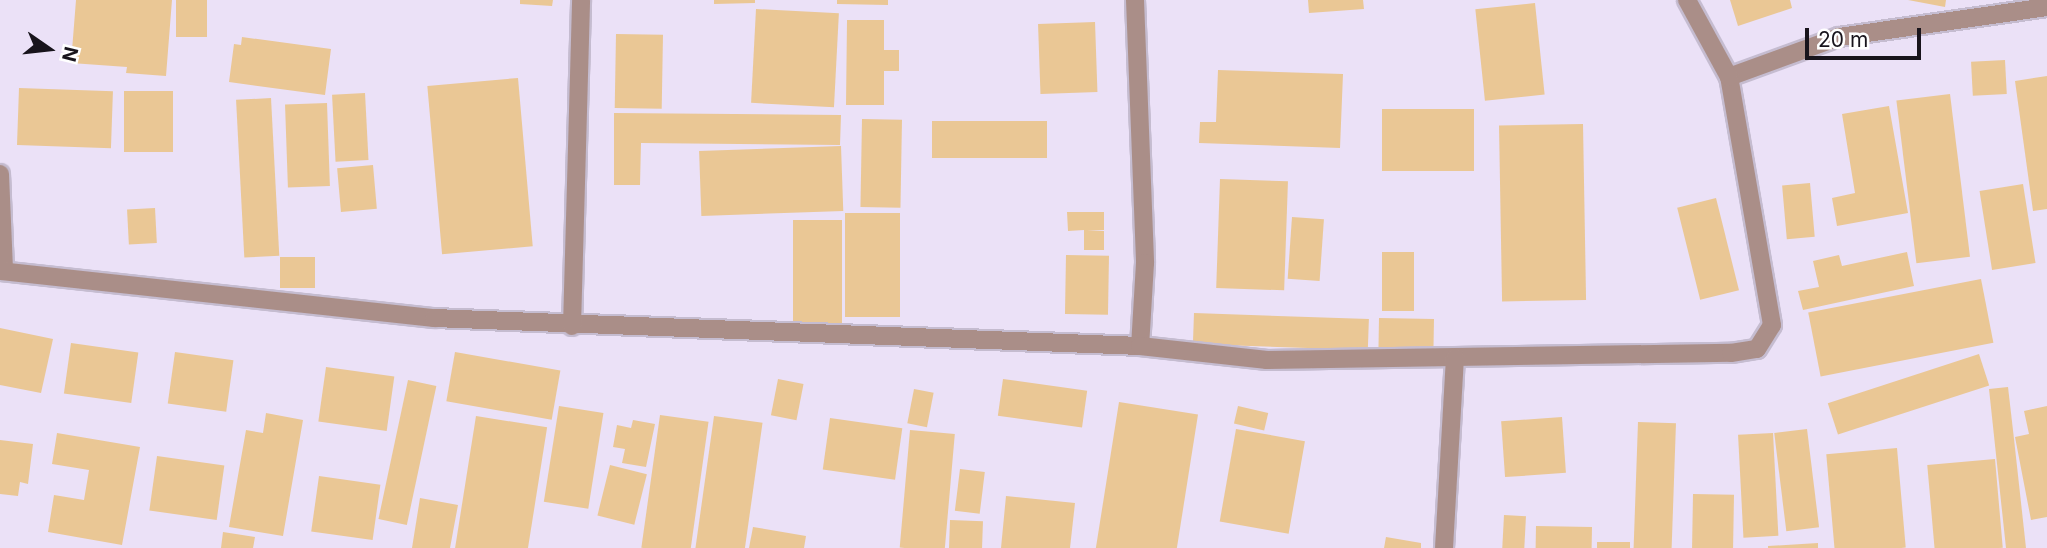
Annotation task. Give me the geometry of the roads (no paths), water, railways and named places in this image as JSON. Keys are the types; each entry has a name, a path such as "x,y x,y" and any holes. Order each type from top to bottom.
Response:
{"street":[{"path":"572,326 580,0"},
{"path":"1135,0 1144,263 1140,346"},
{"path":"0,174 2,271 434,318 572,326 1140,346 1267,360 1731,353 1757,349 1772,325 1728,77 1687,0"},
{"path":"1728,77 1839,37 2047,7"},
{"path":"1444,548 1455,357"}]}
